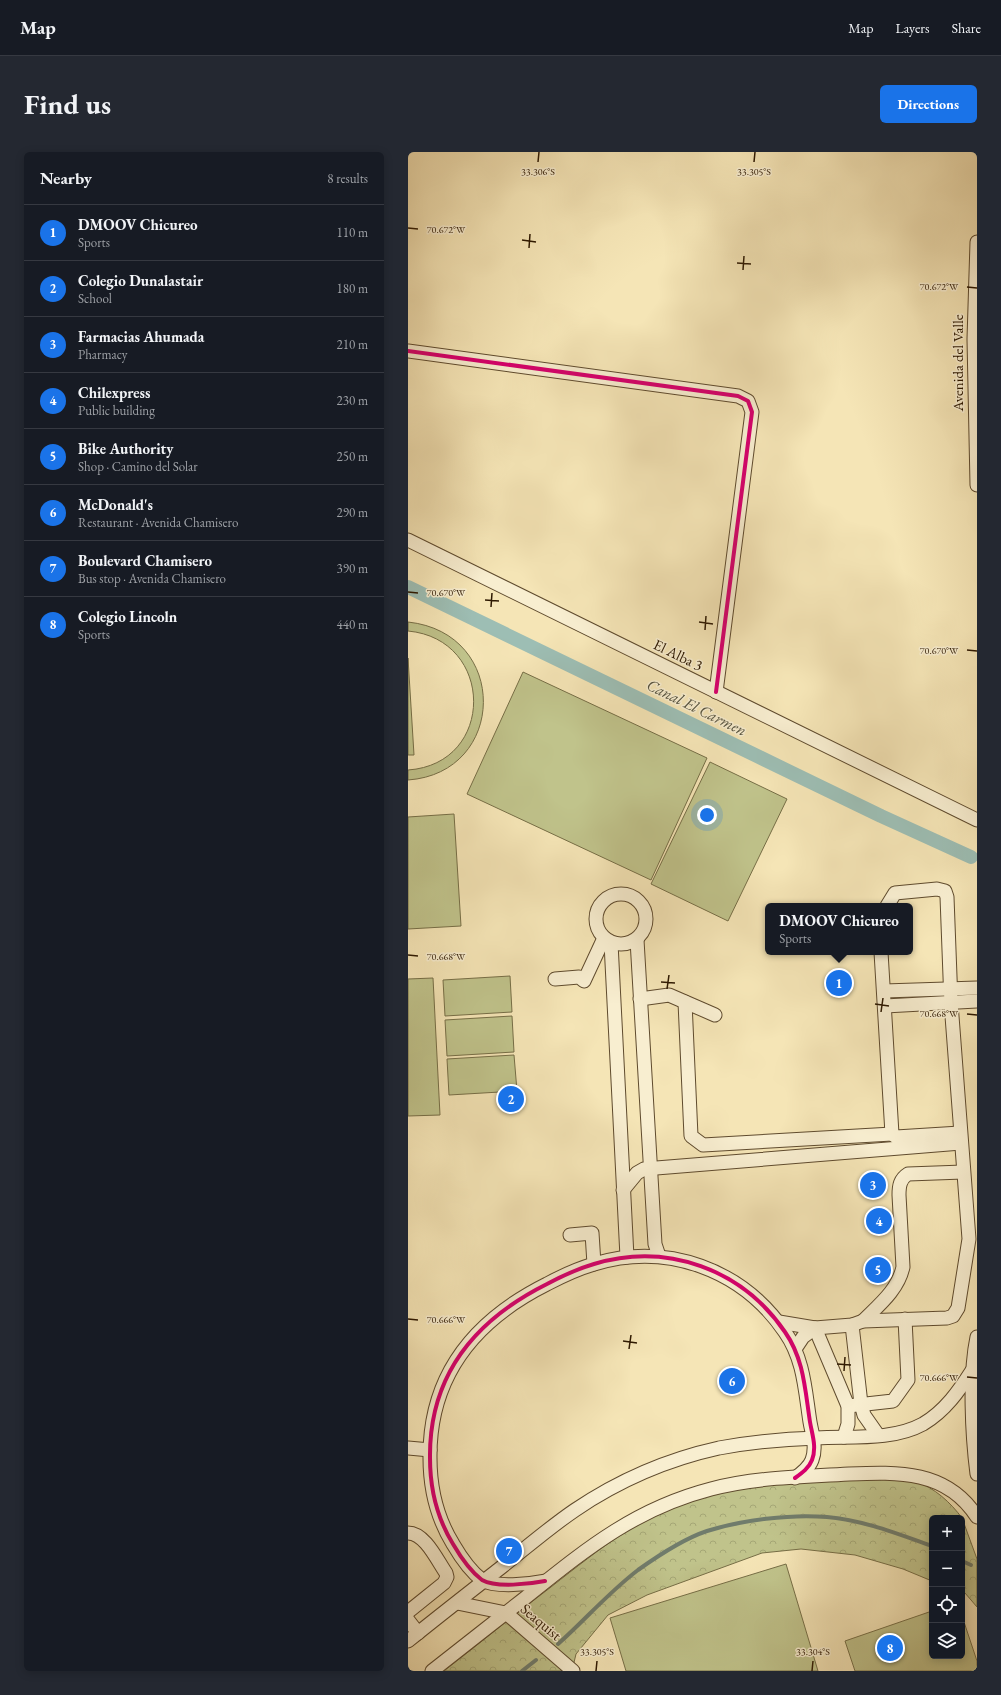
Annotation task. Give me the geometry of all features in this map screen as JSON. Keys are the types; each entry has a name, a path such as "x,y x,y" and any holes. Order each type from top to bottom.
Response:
{"street":[{"name":"Avenida del Valle","path":"977,242 974,339 977,485"},
{"path":"408,351 738,396 748,401 752,412 716,692"},
{"name":"El Alba 3","path":"408,540 977,820"},
{"path":"779,1322 815,1328 905,1319 946,1318 953,1316 958,1308 969,1239 960,1138 950,989 947,896 945,891 937,889 895,893 889,903"},
{"path":"619,894 630,895 638,900 645,910 646,925 643,933 636,940 628,944 619,945 608,940 599,932 596,923 600,906 606,899 619,894"},
{"path":"555,979 579,977 584,981 608,940"},
{"path":"608,940 628,1257"},
{"path":"636,940 655,1244 659,1256"},
{"path":"881,955 892,1134"},
{"path":"884,991 977,988"},
{"path":"640,999 669,995 715,1015"},
{"path":"885,1006 977,1001"},
{"path":"685,1002 691,1136 703,1146 892,1134 896,1137 960,1138"},
{"path":"623,1190 637,1173 644,1169 960,1138"},
{"path":"878,1435 869,1423 861,1404 857,1323 894,1288 901,1274 903,1267 899,1195 900,1184 904,1177 908,1174 963,1172"},
{"path":"570,1235 592,1233 594,1264"},
{"path":"546,1581 514,1585 484,1581 466,1563 444,1527 434,1496 430,1450 433,1418 442,1388 454,1362 473,1337 497,1314 524,1296 563,1276 594,1264 628,1257 659,1256 687,1261 706,1267 723,1275 747,1291 779,1322 795,1349 805,1378 814,1438 814,1456 810,1464 795,1478"},
{"path":"848,1406 893,1401 908,1380 905,1319"},
{"path":"795,1349 803,1337 815,1328"},
{"path":"815,1328 848,1406 848,1424 844,1437"},
{"path":"977,1337 973,1369 974,1438 977,1474"},
{"path":"408,1620 413,1637 577,1509 598,1495 640,1474 682,1458 719,1448 754,1443 814,1438 878,1435 907,1430 932,1418 955,1396 973,1369"},
{"path":"408,1448 430,1450"},
{"path":"432,1671 546,1581 610,1533 636,1517 692,1494 732,1484 795,1478 884,1472 909,1474 930,1480 950,1489 966,1503 977,1517"},
{"path":"408,1533 418,1535 423,1540 446,1573 447,1577 444,1583 408,1612"},
{"path":"458,1603 506,1613"},
{"name":"Seaquist","path":"506,1613 573,1671"}],"green space":[{"path":"408,622 441,632 465,650 479,675 483,702 478,730 464,754 441,772 408,780 408,770 437,763 457,747 470,725 474,701 469,677 457,655 437,639 408,631"},
{"path":"408,658 414,755 408,755"},
{"path":"523,672 707,758 651,880 467,794"},
{"path":"710,762 787,799 728,921 651,884"},
{"path":"454,814 461,926 408,929 408,817"},
{"path":"510,976 512,1012 445,1016 443,980"},
{"path":"433,978 440,1115 408,1116 408,979"},
{"path":"512,1016 514,1052 447,1056 445,1020"},
{"path":"514,1055 517,1091 449,1095 447,1059"},
{"path":"884,1478 912,1481 923,1484 936,1492 947,1501 960,1515 929,1515 929,1580 903,1569 855,1555 801,1549 762,1553 647,1595 608,1615 576,1654 572,1671 444,1671 605,1546 641,1523 681,1504 704,1497 748,1488 794,1483"},
{"path":"965,1526 977,1559 977,1607 965,1593"},
{"path":"786,1564 818,1671 626,1671 610,1618"},
{"path":"929,1612 929,1659 965,1659 965,1625 977,1661 977,1671 855,1671 845,1641"}],"waterway":[{"name":"Canal El Carmen","path":"408,587 881,816 971,857"},
{"path":"558,1644 617,1587 638,1570 680,1543 698,1534 721,1527 782,1517 827,1517 867,1524 929,1545"},
{"path":"965,1562 971,1565"},
{"path":"522,1671 536,1660"}],"cycle path":[{"path":"408,351 738,396 748,401 752,412 716,692"},
{"path":"545,1581 513,1585 496,1584 482,1580 466,1563 447,1534 433,1492 430,1469 432,1428 438,1401 448,1376 461,1353 478,1333 498,1315 521,1298 576,1270 621,1258 649,1256 675,1259 701,1266 725,1277 747,1292 767,1310 791,1342 803,1375 814,1441 814,1450 812,1460 809,1465 795,1478"}],"place":[{"name":"DMOOV Chicureo","path":"839,983"},
{"name":"Colegio Dunalastair","path":"511,1099"},
{"name":"Farmacias Ahumada","path":"873,1185"},
{"name":"Chilexpress","path":"879,1221"},
{"name":"Bike Authority","path":"878,1270"},
{"name":"McDonald's","path":"732,1381"},
{"name":"Boulevard Chamisero","path":"509,1551"},
{"name":"Colegio Lincoln","path":"890,1648"}]}
